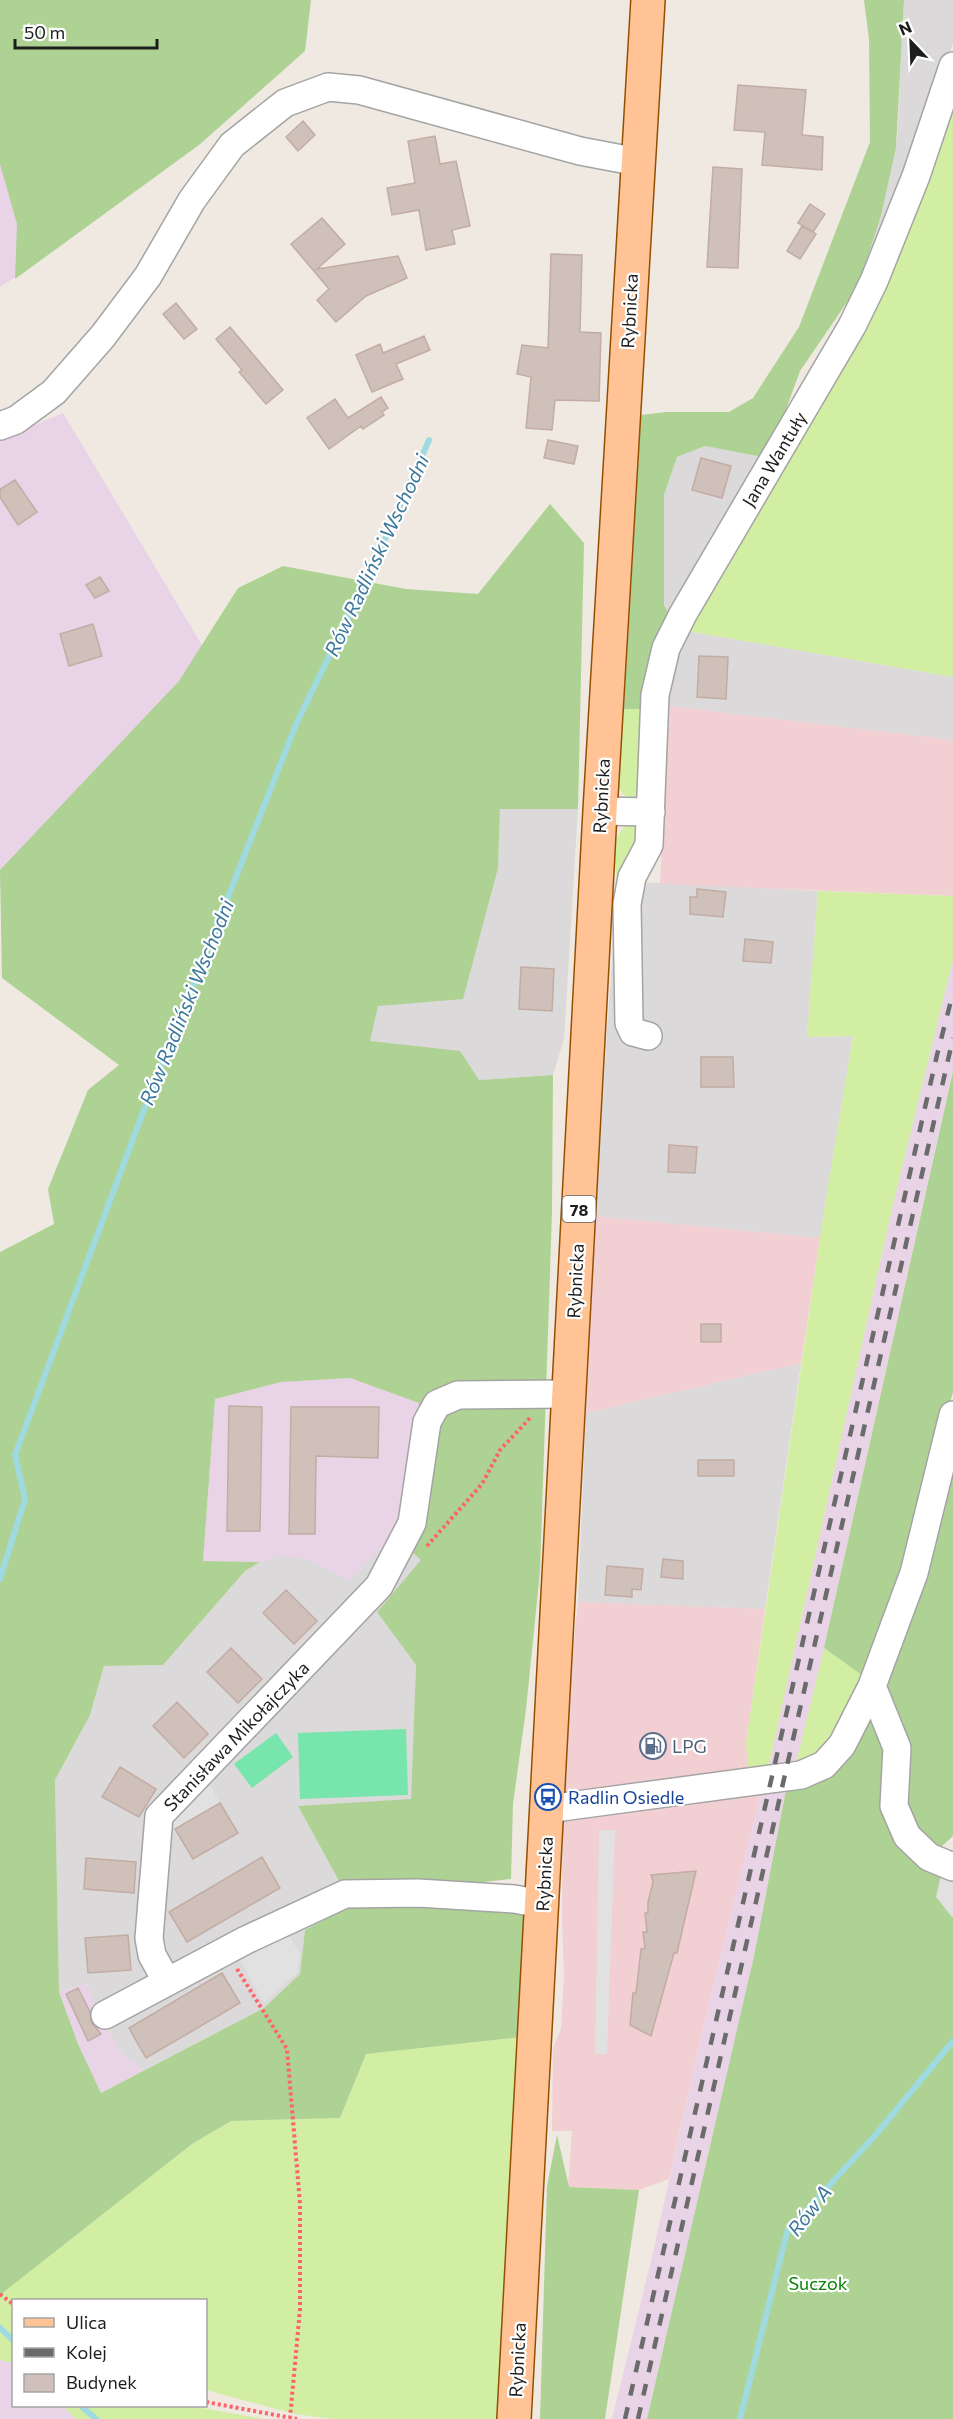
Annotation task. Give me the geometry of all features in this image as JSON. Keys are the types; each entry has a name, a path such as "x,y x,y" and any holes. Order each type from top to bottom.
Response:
{"main road":[{"name":"Rybnicka","path":"514,2419 600,811 648,0"}],"street":[{"name":"Jana Wantuły","path":"648,1036 633,1032 629,1023 627,904 632,877 649,845 656,695 666,648 683,614 846,335 874,281 912,186 953,66"},
{"path":"0,426 16,420 54,392 103,336 148,276 192,200 232,145 285,103 328,87 359,90 580,151 638,162"},
{"path":"600,811 651,812"},
{"name":"Stanisława Mikołajczyka","path":"166,1983 152,1955 149,1938 159,1816 379,1586 412,1523 427,1422 437,1404 458,1395 569,1394"},
{"path":"547,1809 801,1775 824,1765 842,1745 872,1686 914,1573 953,1415"},
{"path":"872,1686 897,1748 894,1806 902,1826 907,1836 929,1857 953,1867"},
{"path":"105,2015 226,1951 345,1894 418,1893 514,1899 542,1904"}],"path":[{"path":"421,1550 429,1544 482,1484 500,1450 536,1411"},
{"path":"226,1951 287,2049 300,2204 300,2309 290,2418"},
{"path":"0,2294 12,2303"},
{"path":"207,2403 297,2419"}],"shaded area":[{"path":"904,0 953,0 953,43 919,145 858,286 881,216 897,143"},
{"path":"0,144 21,213 17,276 0,287"},
{"path":"63,413 224,682 0,888 0,440"},
{"path":"705,446 768,458 671,617 664,605 664,495 677,457"},
{"path":"687,631 953,677 953,740 668,706 674,659"},
{"path":"668,706 953,740 953,896 660,884"},
{"path":"500,809 578,809 564,1039 553,1075 479,1080 370,1041 377,1006 498,868"},
{"path":"617,881 818,891 807,1037 853,1036 820,1238 595,1216"},
{"path":"953,959 953,1069 818,1675 794,1772 767,1774 890,1217"},
{"path":"595,1216 820,1238 801,1363 586,1413"},
{"path":"801,1363 765,1609 578,1602 586,1413"},
{"path":"350,1378 420,1403 403,1517 394,1536 349,1580 307,1558 280,1556 260,1562 203,1561 215,1399 281,1382"},
{"path":"394,1536 422,1560 377,1612 416,1665 411,1800 298,1806 339,1881 343,1911 305,1930 300,1974 264,2008 143,2071 120,2051 99,2015 87,1984 59,1992 55,1780 90,1715 104,1666 163,1665 245,1571 260,1562 280,1556 307,1558 349,1580"},
{"path":"578,1602 765,1609 746,1743 762,1788 708,2007 669,2179 639,2190 568,2187 572,2131 552,2131 553,2048 561,2029 564,1977 563,1746"},
{"path":"209,1783 220,1803 175,1829 169,1819 191,1794"},
{"path":"787,1785 754,1956 647,2419 612,2419 651,2261 708,2007 762,1788"},
{"path":"599,1830 615,1830 607,2054 595,2054"},
{"path":"953,1867 952,1917 936,1897 941,1875"},
{"path":"284,1928 300,1954 298,1972 264,2003 237,1954"},
{"path":"87,1984 99,2015 120,2051 143,2071 101,2093 78,2044 59,1992"},
{"path":"0,2360 12,2363 12,2407 64,2407 76,2419 0,2419"}],"green space":[{"path":"0,0 311,0 305,51 199,145 15,279 17,224 0,164"},
{"path":"864,0 904,0 896,148 881,216 858,286 800,371 768,458 705,446 677,457 664,495 664,605 671,617 649,709 624,709 641,415 666,412 729,412 753,398 799,327 870,142 869,39"},
{"path":"953,91 953,677 687,631"},
{"path":"550,504 584,543 578,809 500,809 498,868 463,999 378,1006 370,1041 460,1051 479,1080 553,1075 552,1212 540,1572 526,1709 513,1804 511,1879 458,1885 526,1917 521,2037 366,2054 340,2118 231,2121 192,2144 0,2295 0,1252 54,1224 48,1189 88,1090 119,1065 2,978 0,870 179,681 238,588 283,566 406,589 478,594","holes":["350,1378 419,1403 403,1517 394,1536 421,1560 377,1612 416,1665 411,1799 298,1806 339,1881 343,1910 305,1930 300,1974 264,2008 101,2093 78,2044 59,1992 55,1780 90,1715 104,1666 163,1665 245,1571 260,1562 203,1561 215,1399 281,1382"]},
{"path":"624,709 649,709 639,796 630,798 623,794 618,786"},
{"path":"631,823 639,826 643,835 627,882 617,881 616,840 624,828"},
{"path":"818,891 953,896 953,959 890,1217 767,1774 748,1769 746,1743 825,1204 853,1036 807,1037"},
{"path":"953,1071 953,1392 904,1562 866,1678 824,1648"},
{"name":"Suczok","path":"953,1469 953,1836 929,1858 941,1875 953,1917 953,2419 647,2419 754,1956 786,1790 839,1764 897,1659"},
{"path":"824,1648 866,1678 825,1755 794,1772"},
{"path":"406,1729 408,1795 300,1799 298,1733"},
{"path":"276,1733 293,1757 252,1788 234,1764"},
{"path":"521,2037 502,2419 333,2419 295,2414 207,2390 207,2299 12,2299 12,2363 0,2360 0,2295 192,2144 231,2121 340,2118 366,2054"},
{"path":"557,2135 569,2187 639,2190 605,2419 540,2419 547,2186"},
{"path":"64,2407 197,2407 265,2419 76,2419"}],"building":[{"path":"738,85 806,90 802,135 823,137 822,170 762,165 765,132 734,130"},
{"path":"303,121 315,135 298,151 286,137"},
{"path":"435,136 440,164 456,161 470,226 452,230 455,244 426,250 419,210 392,215 387,188 415,183 408,141"},
{"path":"713,167 742,169 738,268 707,267"},
{"path":"810,204 825,214 813,232 798,223"},
{"path":"322,218 345,244 317,269 398,256 407,278 366,296 336,322 317,300 329,289 291,244"},
{"path":"802,226 816,234 800,259 787,251"},
{"path":"551,254 582,255 580,332 601,333 599,401 555,400 552,430 526,428 531,377 517,374 522,345 548,348"},
{"path":"176,303 197,329 184,339 163,314"},
{"path":"230,327 283,390 266,404 239,372 242,370 216,339"},
{"path":"424,336 430,350 396,364 403,379 372,392 356,355 380,344 383,353"},
{"path":"381,397 388,408 382,412 384,415 363,429 361,426 329,449 307,418 335,399 348,418"},
{"path":"548,440 578,446 574,464 544,458"},
{"path":"701,458 731,466 722,498 692,490"},
{"path":"15,480 37,512 18,525 0,497 0,489"},
{"path":"100,577 109,591 95,598 86,585"},
{"path":"93,624 102,656 69,666 60,634"},
{"path":"699,656 728,657 726,699 697,697"},
{"path":"697,889 726,892 723,917 690,914 690,897 697,897"},
{"path":"745,939 773,942 771,963 743,961"},
{"path":"521,967 554,969 552,1011 519,1009"},
{"path":"701,1057 733,1057 734,1087 701,1087"},
{"path":"669,1145 697,1147 695,1173 668,1172"},
{"path":"701,1324 721,1324 721,1342 701,1342"},
{"path":"229,1406 262,1407 260,1531 227,1531"},
{"path":"291,1407 379,1407 378,1458 316,1456 315,1534 289,1534"},
{"path":"698,1460 734,1460 734,1476 698,1476"},
{"path":"663,1559 683,1561 683,1579 661,1577"},
{"path":"607,1566 643,1569 641,1590 632,1589 632,1597 605,1595"},
{"path":"286,1590 317,1621 294,1644 263,1613"},
{"path":"231,1648 262,1679 238,1703 207,1672"},
{"path":"177,1702 208,1734 184,1758 153,1726"},
{"path":"120,1767 156,1789 139,1817 102,1797"},
{"path":"220,1803 238,1833 193,1859 175,1829"},
{"path":"262,1857 280,1888 187,1942 169,1912"},
{"path":"86,1858 136,1862 134,1893 84,1889"},
{"path":"696,1871 677,1953 674,1953 651,2036 630,2025 641,1949 645,1948 643,1932 647,1932 645,1913 648,1913 653,1882 651,1875"},
{"path":"128,1935 131,1970 88,1973 85,1938"},
{"path":"222,1973 240,2003 146,2058 129,2028"},
{"path":"78,1988 90,2012 91,2022 101,2034 88,2041 66,1994"}],"waterway":[{"name":"Rów Radliński Wschodni","path":"0,1579 25,1499 15,1455 142,1115 297,722 374,564 429,440"},
{"name":"Rów A","path":"740,2419 787,2232 878,2132 953,2041"},
{"name":"Rów Radliński Wschodni","path":"0,2328 12,2339"},
{"name":"Rów Radliński Wschodni","path":"82,2407 96,2419"}],"railway":[{"path":"625,2419 953,993"},
{"path":"638,2419 953,1038"}],"place":[{"name":"LPG","path":"653,1746"},
{"name":"Radlin Osiedle","path":"548,1797"}]}
